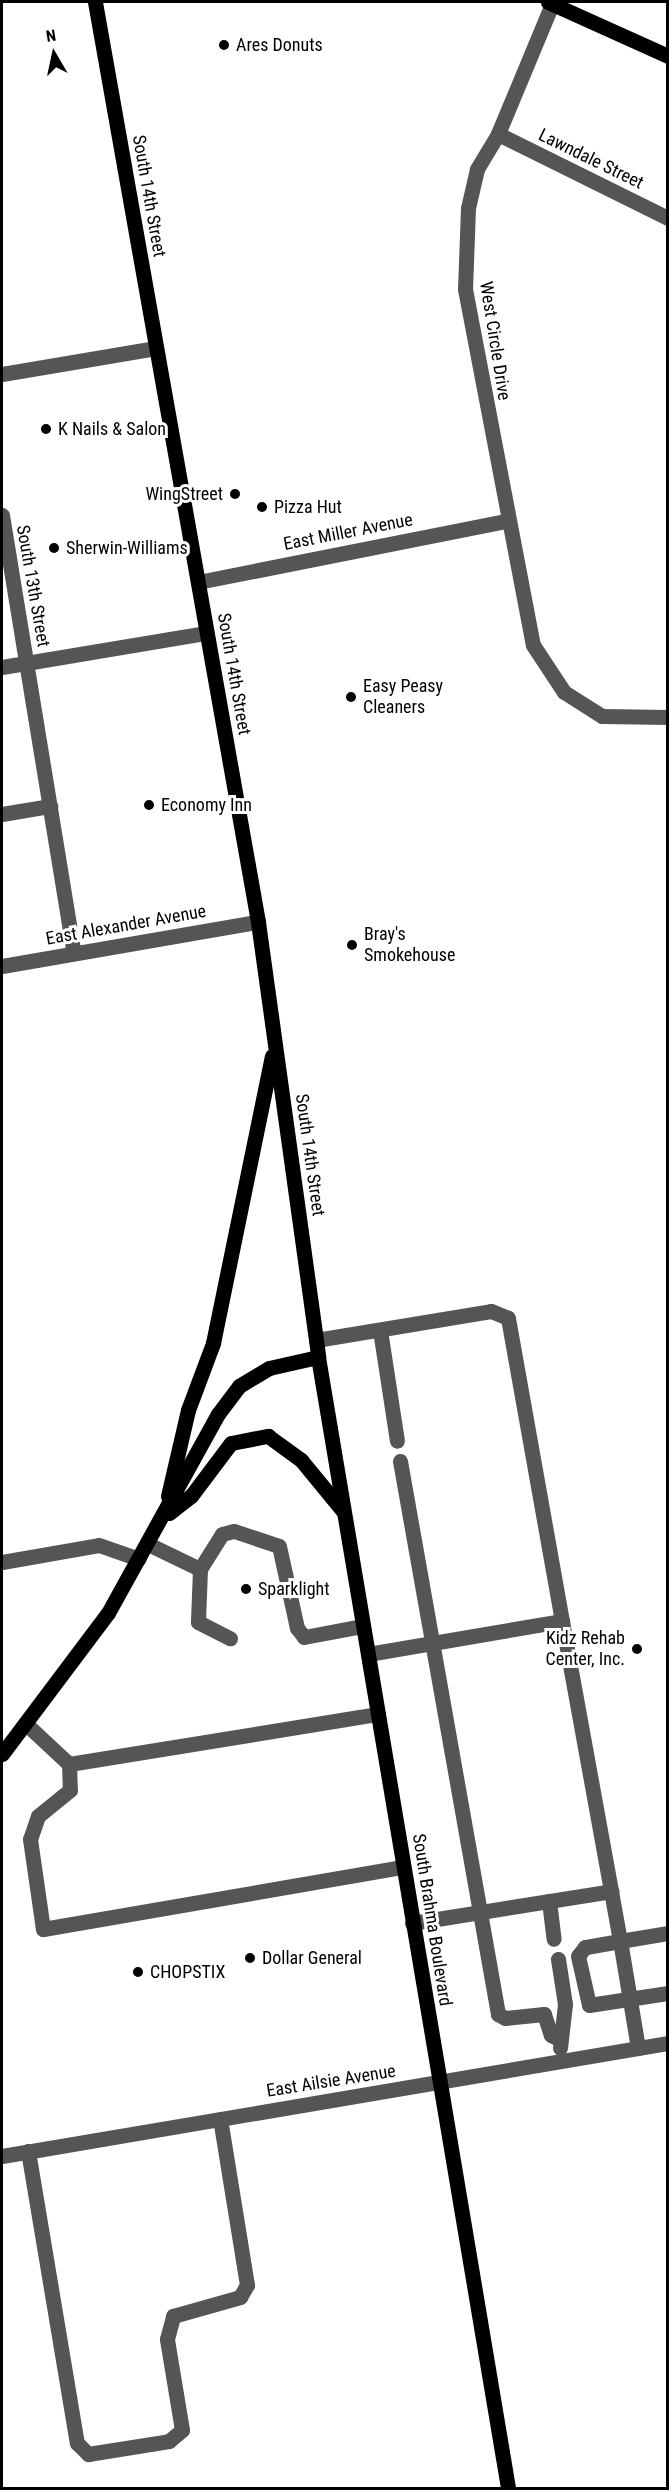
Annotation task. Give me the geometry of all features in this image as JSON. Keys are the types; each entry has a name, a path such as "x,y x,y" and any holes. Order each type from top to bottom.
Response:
{"main road":[{"name":"South 14th Street","path":"95,2 258,922 318,1357"},
{"path":"550,2 668,56"},
{"path":"164,1516 188,1410 213,1343 275,1042"},
{"path":"2,1754 108,1613 164,1516 218,1414 239,1386 269,1368 318,1357"},
{"name":"South Brahma Boulevard","path":"318,1357 508,2488"},
{"path":"164,1516 191,1496 231,1443 250,1436 283,1443 344,1513"}],"street":[{"name":"West Circle Drive","path":"550,2 498,134 477,170 468,208 465,289 505,521 533,645 564,692 602,716 668,717"},
{"name":"Lawndale Street","path":"498,134 668,218"},
{"path":"2,374 156,348"},
{"name":"South 13th Street","path":"2,515 74,954"},
{"name":"East Miller Avenue","path":"198,582 505,521"},
{"path":"2,667 206,633"},
{"path":"2,814 50,806"},
{"name":"East Alexander Avenue","path":"2,966 258,922"},
{"path":"316,1340 491,1311 508,1318 638,2048"},
{"path":"380,1330 397,1442"},
{"path":"400,1461 498,2013 505,2018 544,2014 551,2035 559,2039"},
{"path":"230,1638 198,1622 200,1569 222,1534 234,1531 279,1546 297,1628 304,1637 363,1626"},
{"path":"148,1544 200,1569"},
{"path":"2,1563 99,1545 139,1559"},
{"path":"368,1654 562,1621"},
{"path":"69,1764 378,1714"},
{"path":"26,1724 69,1764 70,1790 38,1816 30,1839 43,1929 403,1867"},
{"path":"412,1923 611,1891"},
{"path":"549,1901 554,1940"},
{"path":"668,1933 579,1950 584,1988 589,2005 668,1993"},
{"path":"558,1959 566,2004 559,2039 563,2061"},
{"name":"East Ailsie Avenue","path":"2,2156 668,2043"},
{"path":"28,2151 76,2443 88,2454 158,2443 182,2430 167,2339 174,2316 189,2307 240,2297 247,2285 220,2119"}],"place":[{"name":"Ares Donuts","path":"224,45"},
{"name":"K Nails & Salon","path":"46,429"},
{"name":"WingStreet","path":"235,494"},
{"name":"Pizza Hut","path":"262,507"},
{"name":"Sherwin-Williams","path":"54,548"},
{"name":"Easy Peasy Cleaners","path":"351,697"},
{"name":"Economy Inn","path":"149,805"},
{"name":"Bray's Smokehouse","path":"352,945"},
{"name":"Sparklight","path":"246,1589"},
{"name":"Kidz Rehab Center, Inc.","path":"637,1649"},
{"name":"Dollar General","path":"250,1958"},
{"name":"CHOPSTIX","path":"138,1972"}]}
